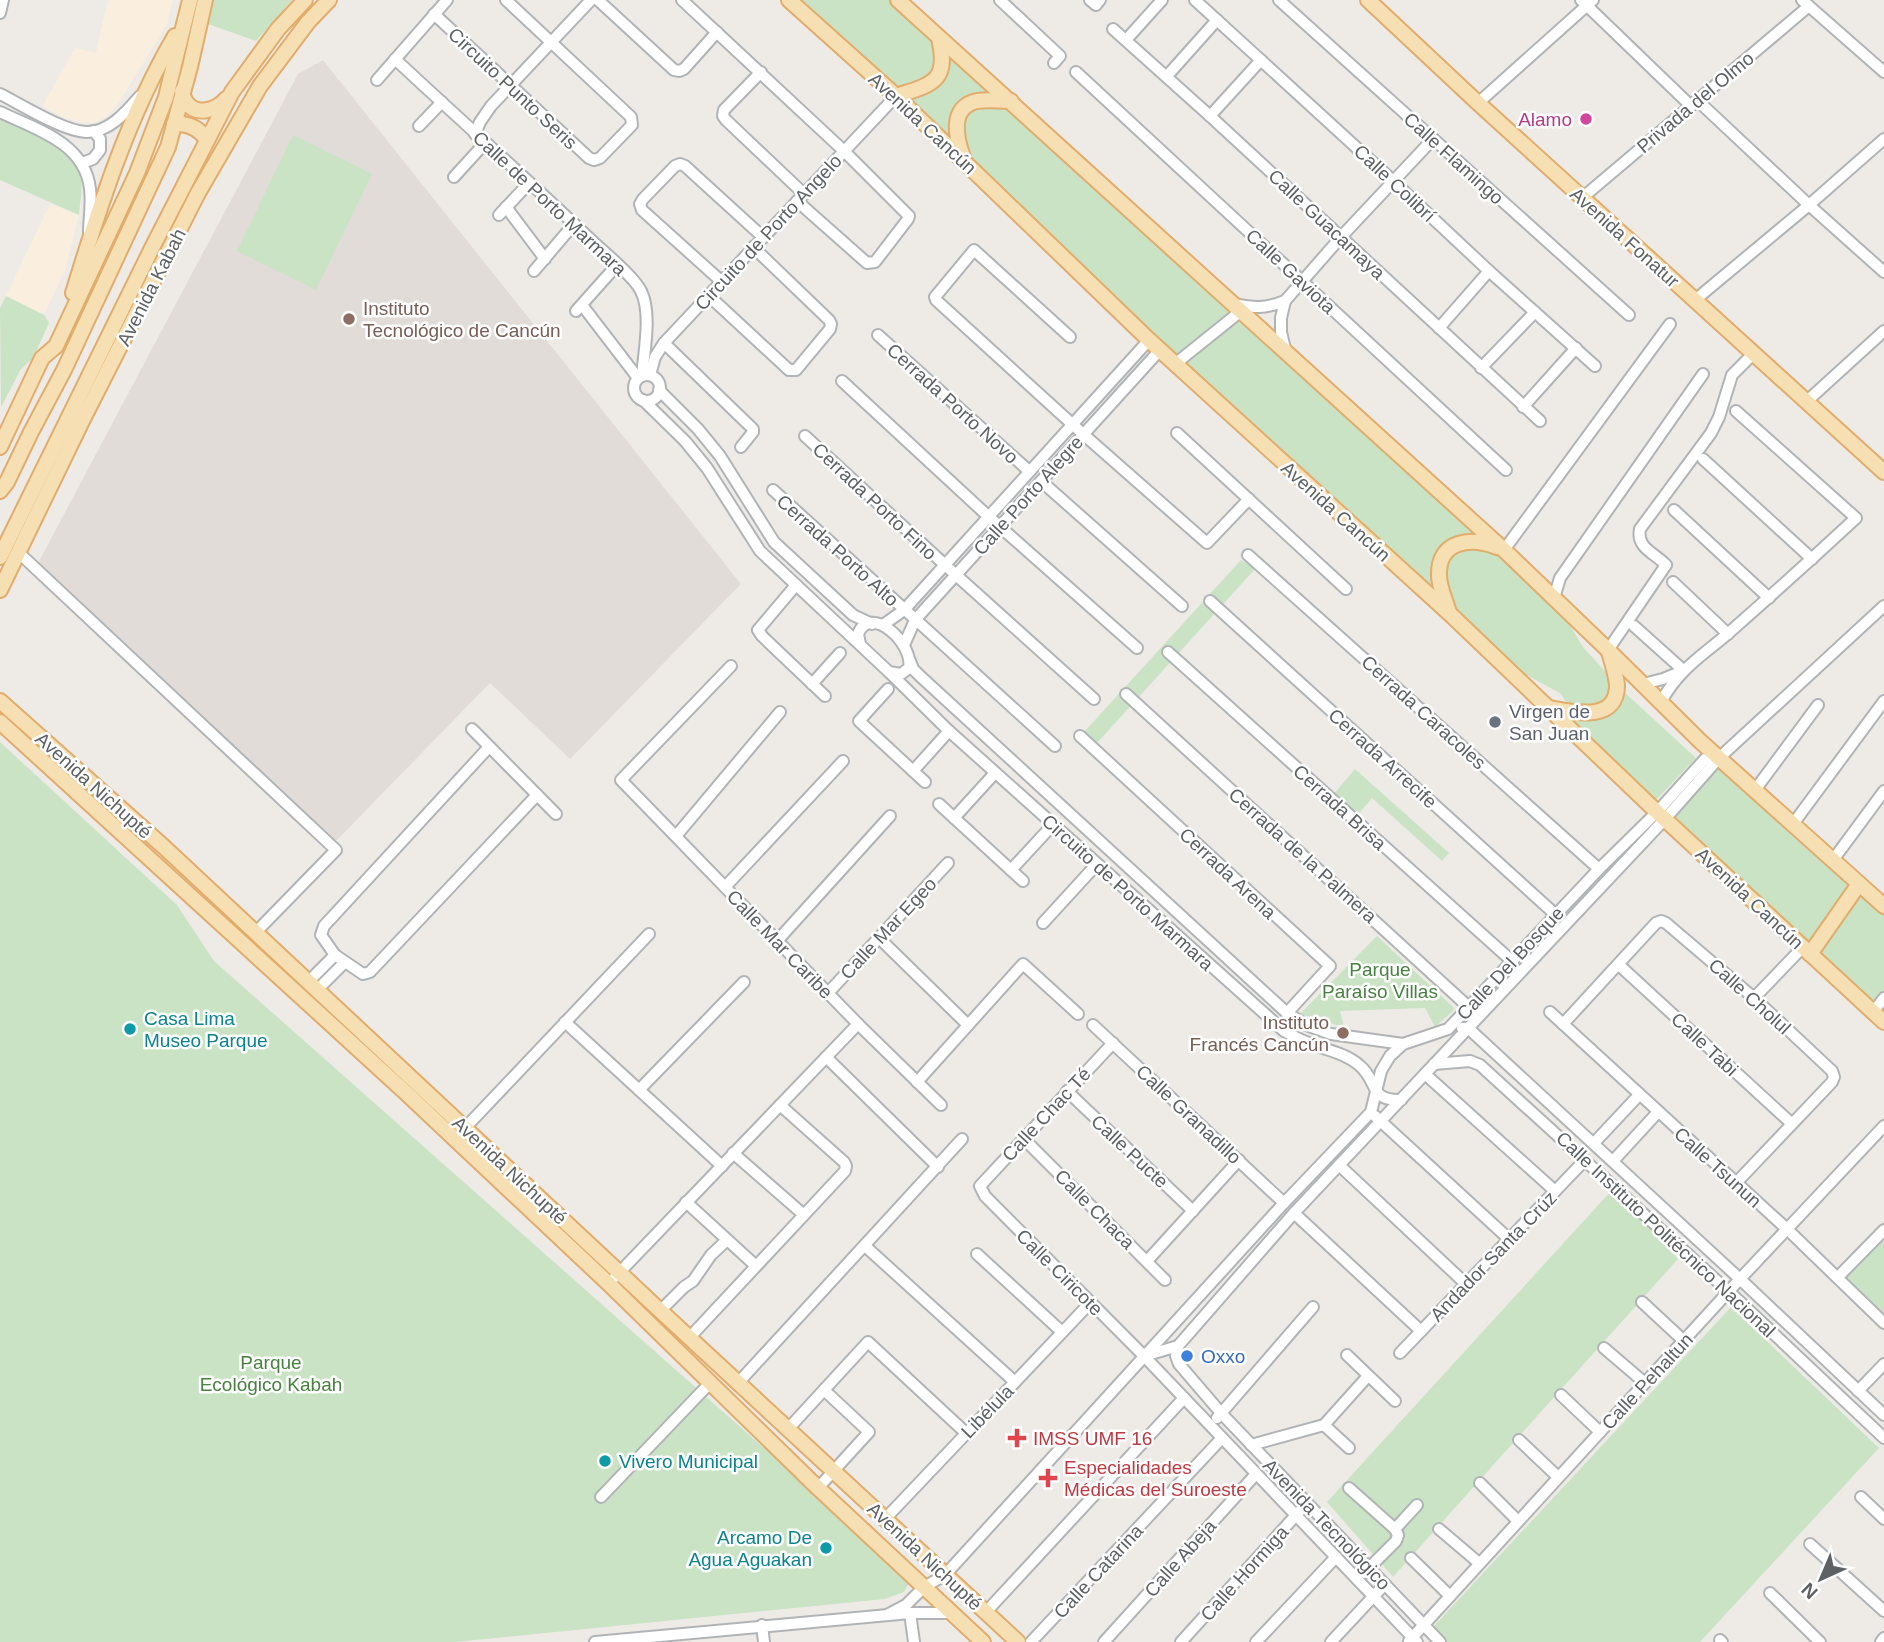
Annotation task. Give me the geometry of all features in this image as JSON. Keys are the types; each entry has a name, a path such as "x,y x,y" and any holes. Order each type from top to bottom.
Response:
{"main road":[{"path":"0,447 42,358 56,346 137,173 166,97 190,0"},
{"path":"0,491 64,370 167,147 205,0"},
{"name":"Avenida Kabah","path":"0,558 232,92 278,29 305,0"},
{"name":"Avenida Kabah","path":"0,590 198,193 260,86 308,22 329,0"},
{"name":"Avenida Cancún","path":"789,0 896,96 1149,340 1449,613 1879,1017"},
{"path":"898,0 1504,550 1719,758 1859,884 1883,902"},
{"name":"Avenida Fonatur","path":"1368,0 1884,472"},
{"path":"56,346 89,239 145,91 183,23"},
{"path":"896,96 924,88 936,78 942,62 939,38"},
{"path":"255,61 292,44"},
{"path":"182,92 191,108 203,111 219,107 232,92"},
{"path":"965,162 957,138 956,124 959,115 974,102 1011,101"},
{"path":"173,124 193,127 207,140"},
{"path":"151,284 153,246"},
{"path":"0,558 27,534"},
{"path":"1449,613 1439,573 1442,559 1450,548 1460,543 1475,541 1504,550"},
{"path":"1549,708 1580,713 1597,712 1609,705 1615,695 1616,684 1608,650"},
{"name":"Avenida Nichupté","path":"0,701 164,847 313,986 408,1085 710,1383 983,1642"},
{"name":"Avenida Nichupté","path":"0,722 408,1085 465,1128 1018,1642"},
{"path":"1806,951 1859,884"}],"street":[{"path":"0,13 4,0"},
{"path":"377,80 447,0"},
{"path":"506,0 551,42"},
{"path":"475,134 491,106 591,0"},
{"path":"598,0 674,70 684,69 717,32"},
{"path":"682,0 761,72 909,216 875,262 867,262 723,116 724,110 761,72"},
{"path":"1000,0 1060,56 1054,62"},
{"path":"1090,0 1096,5 1100,0"},
{"path":"1126,40 1162,0"},
{"name":"Calle Colibrí","path":"1195,0 1595,366"},
{"name":"Calle Flamingo","path":"1279,0 1629,315"},
{"path":"1478,103 1587,2 1694,103 1884,272"},
{"path":"1805,3 1884,72"},
{"name":"Privada del Olmo","path":"1582,198 1694,103 1805,3"},
{"name":"Circuito Punto Seris","path":"434,14 589,158 600,158 632,125 631,117 551,42"},
{"path":"1167,76 1217,20"},
{"name":"Calle Guacamaya","path":"1113,29 1540,421"},
{"name":"Calle de Porto Marmara","path":"395,59 574,224 641,290 646,332 643,376"},
{"path":"1210,116 1261,60"},
{"name":"Calle Gaviota","path":"1076,72 1506,470"},
{"path":"0,94 67,128 88,132 114,122 145,91"},
{"name":"Circuito de Porto Angelo","path":"643,376 664,343 896,96"},
{"path":"419,126 442,102"},
{"path":"0,112 63,143 82,163 90,189 89,239"},
{"path":"82,163 93,159 100,150 100,139 94,131"},
{"path":"1286,353 1280,318 1285,301 1433,139"},
{"path":"1695,300 1884,139"},
{"path":"454,177 485,143"},
{"path":"721,281 642,210 640,204 643,199 680,164 762,237"},
{"path":"529,183 503,211 545,259"},
{"path":"534,271 574,224"},
{"path":"708,295 789,370 796,370 830,329 831,324 753,247"},
{"path":"1070,337 974,250 935,298 1207,543 1249,499"},
{"name":"Circuito de Porto Marmara","path":"617,265 579,308 643,376 657,380 659,390 698,429 733,474 774,542 853,615 895,634 904,645 913,668 930,685 1287,1013 1306,1025 1331,1034 1403,1044"},
{"path":"1439,328 1489,271"},
{"path":"1175,364 1237,307 1269,307 1285,301"},
{"path":"1481,368 1535,312"},
{"path":"1504,550 1670,324"},
{"path":"1805,402 1884,331"},
{"name":"Cerrada Porto Novo","path":"878,335 1029,471"},
{"name":"Calle Porto Alegre","path":"877,625 904,610 1149,340"},
{"path":"664,343 753,429 741,447"},
{"path":"1523,407 1576,348"},
{"name":"Calle Porto Alegre","path":"904,645 915,620 1160,350"},
{"path":"1608,650 1666,565 1642,545 1640,530 1712,433 1732,375 1753,354"},
{"path":"1555,598 1560,578 1703,374"},
{"path":"643,376 634,386 636,395 643,400 654,399 659,390"},
{"path":"842,381 989,517 1137,648"},
{"name":"Circuito de Porto Marmara","path":"643,400 685,441 719,485 760,551 949,731 1284,1031 1358,1063"},
{"path":"1643,684 1682,670 1728,634 1856,518 1736,411"},
{"path":"685,441 698,429"},
{"path":"1177,433 1346,589"},
{"name":"Cerrada Porto Fino","path":"805,436 1094,699"},
{"path":"1703,459 1812,559"},
{"path":"1041,481 1182,606"},
{"name":"Cerrada Porto Alto","path":"773,490 1055,746"},
{"path":"1674,510 1769,598"},
{"path":"18,552 336,850 256,932"},
{"name":"Cerrada Caracoles","path":"1248,555 1599,869"},
{"path":"1538,582 1560,578"},
{"path":"1673,582 1728,634"},
{"path":"796,585 758,630 825,696"},
{"name":"Cerrada Arrecife","path":"1210,601 1556,915"},
{"name":"Calle Del Bosque","path":"1403,1044 1448,1029 1599,869 1661,815 1884,606"},
{"path":"860,644 860,629 877,625"},
{"path":"1634,626 1682,670"},
{"name":"Cerrada Brisa","path":"1168,652 1513,961"},
{"path":"812,684 841,653"},
{"path":"889,672 898,675 904,673 909,668 910,661"},
{"name":"Calle Mar Caribe","path":"731,666 621,780 858,1024 941,1105"},
{"path":"1661,702 1682,670"},
{"path":"888,689 859,721 925,782"},
{"name":"Cerrada de la Palmera","path":"1126,694 1479,1017"},
{"path":"1793,824 1884,701"},
{"path":"1755,790 1818,705"},
{"path":"676,836 780,712"},
{"path":"472,729 556,814"},
{"path":"913,771 949,731"},
{"name":"Cerrada Arena","path":"1080,736 1330,967 1287,1013"},
{"path":"489,747 324,926 321,935 340,959 363,974 370,972 537,795"},
{"path":"725,887 843,761"},
{"path":"954,818 995,773"},
{"path":"1833,860 1884,791"},
{"path":"939,804 1023,881"},
{"name":"Calle Del Bosque","path":"1178,1346 1294,1213 1479,1017 1661,815"},
{"path":"777,941 890,816"},
{"path":"1011,870 1047,831"},
{"name":"Calle Mar Egeo","path":"828,993 948,863"},
{"path":"1043,923 1097,864"},
{"name":"Calle Cholul","path":"1619,965 1656,923 1661,921 1754,998 1832,1072 1834,1077 1791,1123"},
{"path":"465,1128 649,934"},
{"path":"879,938 968,1025"},
{"path":"1754,998 1806,951"},
{"path":"313,986 340,959"},
{"path":"917,1082 1023,964 1078,1014"},
{"path":"1563,1024 1619,965"},
{"name":"Calle Tabi","path":"1619,965 1791,1123"},
{"path":"639,1090 744,982"},
{"path":"1879,1017 1884,998"},
{"name":"Calle Tsunun","path":"1550,1012 1788,1230 1884,1323"},
{"path":"565,1022 722,1166"},
{"path":"609,1284 858,1024"},
{"name":"Calle Granadillo","path":"1093,1024 1284,1203"},
{"path":"1448,1029 1468,1028"},
{"name":"Calle Instituto Politécnico Nacional","path":"1468,1028 1884,1415"},
{"path":"1367,1040 1358,1063 1367,1072 1377,1093 1384,1099 1401,1100"},
{"name":"Calle Chac Té","path":"980,1186 1113,1043"},
{"path":"887,1615 906,1605 924,1587 945,1575 1284,1203 1371,1112 1381,1071 1390,1056 1403,1044"},
{"path":"826,1057 937,1167"},
{"name":"Calle Instituto Politécnico Nacional","path":"1434,1064 1470,1060 1480,1065 1586,1160 1884,1438"},
{"path":"1495,1078 1508,1064"},
{"path":"1425,1074 1555,1191"},
{"name":"Calle Pucte","path":"1067,1091 1193,1210"},
{"path":"1594,1143 1639,1095"},
{"path":"690,1337 845,1171 844,1162 780,1105"},
{"path":"1371,1112 1509,1239"},
{"path":"1613,1161 1658,1112"},
{"path":"1735,1183 1791,1123"},
{"name":"Calle Pehaltun","path":"1412,1640 1479,1563 1884,1126"},
{"path":"738,1383 962,1139"},
{"name":"Calle Chaca","path":"1023,1139 1165,1280"},
{"path":"733,1153 804,1215"},
{"path":"1147,1261 1239,1160"},
{"name":"Andador Santa Crúz","path":"1400,1353 1586,1160"},
{"path":"1339,1165 1466,1284"},
{"name":"Calle Ciricote","path":"980,1186 985,1196 1144,1356"},
{"path":"686,1202 756,1266"},
{"path":"1294,1213 1421,1331"},
{"path":"1838,1278 1884,1230"},
{"path":"660,1311 693,1281 711,1255 727,1240"},
{"path":"865,1246 1015,1382"},
{"path":"977,1254 1062,1332"},
{"path":"1642,1302 1684,1341"},
{"name":"Libélula","path":"885,1519 1090,1303"},
{"path":"1210,1426 1313,1307"},
{"path":"788,1429 868,1342 966,1433"},
{"path":"1144,1356 1178,1346"},
{"name":"Avenida Tecnológico","path":"1178,1346 1175,1352 1179,1364 1221,1413 1440,1642"},
{"path":"1604,1348 1645,1383"},
{"path":"1347,1355 1395,1401"},
{"name":"Avenida Tecnológico","path":"1144,1356 1412,1640"},
{"path":"1858,1391 1884,1364"},
{"path":"1251,1445 1324,1425 1368,1376"},
{"path":"601,1497 710,1383"},
{"path":"818,1488 869,1432 824,1390"},
{"path":"1561,1395 1600,1432"},
{"path":"986,1612 1184,1398"},
{"path":"1324,1425 1349,1448"},
{"name":"Calle Catarina","path":"1031,1642 1222,1438"},
{"path":"1519,1440 1558,1477"},
{"name":"Calle Abeja","path":"1104,1642 1256,1474"},
{"path":"1480,1483 1518,1521"},
{"path":"1349,1488 1395,1529 1398,1535 1396,1541 1357,1580"},
{"path":"1861,1497 1884,1519"},
{"name":"Calle Hormiga","path":"1181,1642 1307,1503"},
{"path":"1395,1529 1418,1505"},
{"path":"1439,1529 1479,1563"},
{"path":"1810,1544 1884,1611"},
{"path":"1256,1642 1336,1557"},
{"path":"1411,1558 1450,1596"},
{"path":"1331,1642 1385,1584"},
{"path":"1770,1593 1820,1642"},
{"path":"910,1613 914,1642"},
{"path":"595,1642 689,1637 762,1625 910,1613 952,1613"},
{"path":"762,1625 764,1642"}],"shaded area":[{"path":"108,0 173,0 167,24 111,112 92,123 62,117 43,106 75,48 96,53"},
{"name":"Instituto Tecnológico de Cancún","path":"323,60 741,584 570,759 490,683 334,843 37,565 298,74"},
{"path":"50,204 79,215 65,270 44,315 6,296"}],"green space":[{"path":"214,0 292,0 256,41 208,24"},
{"path":"789,0 898,0 1261,329 1454,516 1565,617 1583,647 1622,690 1696,758 1656,800 1568,718 1579,720 1560,693 1519,671 1267,436 1175,364"},
{"path":"0,118 54,145 72,159 81,178 79,215 0,180"},
{"path":"293,135 372,174 316,290 237,251"},
{"path":"6,296 44,315 49,323 33,358 21,369 1,407 0,308"},
{"path":"1241,560 1255,569 1097,743 1085,731"},
{"name":"Parque Ecológico Kabah","path":"0,742 177,905 214,961 894,1563 906,1575 909,1583 904,1592 885,1599 455,1642 0,1642"},
{"path":"1719,758 1884,905 1884,1021 1665,819"},
{"path":"1355,769 1449,853 1442,861 1372,798 1356,817 1333,795"},
{"name":"Parque Paraíso Villas","path":"1377,936 1455,1009 1435,1027 1425,1008 1340,1011 1344,1027 1300,1014"},
{"path":"1612,1190 1678,1259 1393,1577 1327,1502"},
{"path":"1884,1231 1884,1315 1881,1318 1838,1278"},
{"path":"1731,1307 1879,1448 1700,1642 1447,1642 1432,1628"}],"place":[{"name":"Alamo","path":"1586,119"},
{"name":"Instituto Tecnológico de Cancún","path":"349,319"},
{"name":"Virgen de San Juan","path":"1495,722"},
{"name":"Casa Lima Museo Parque","path":"130,1029"},
{"name":"Instituto Francés Cancún","path":"1343,1033"},
{"name":"Oxxo","path":"1187,1356"},
{"name":"IMSS UMF 16","path":"1017,1438"},
{"name":"Vivero Municipal","path":"605,1461"},
{"name":"Especialidades Médicas del Suroeste","path":"1048,1478"},
{"name":"Arcamo De Agua Aguakan","path":"826,1548"}]}
